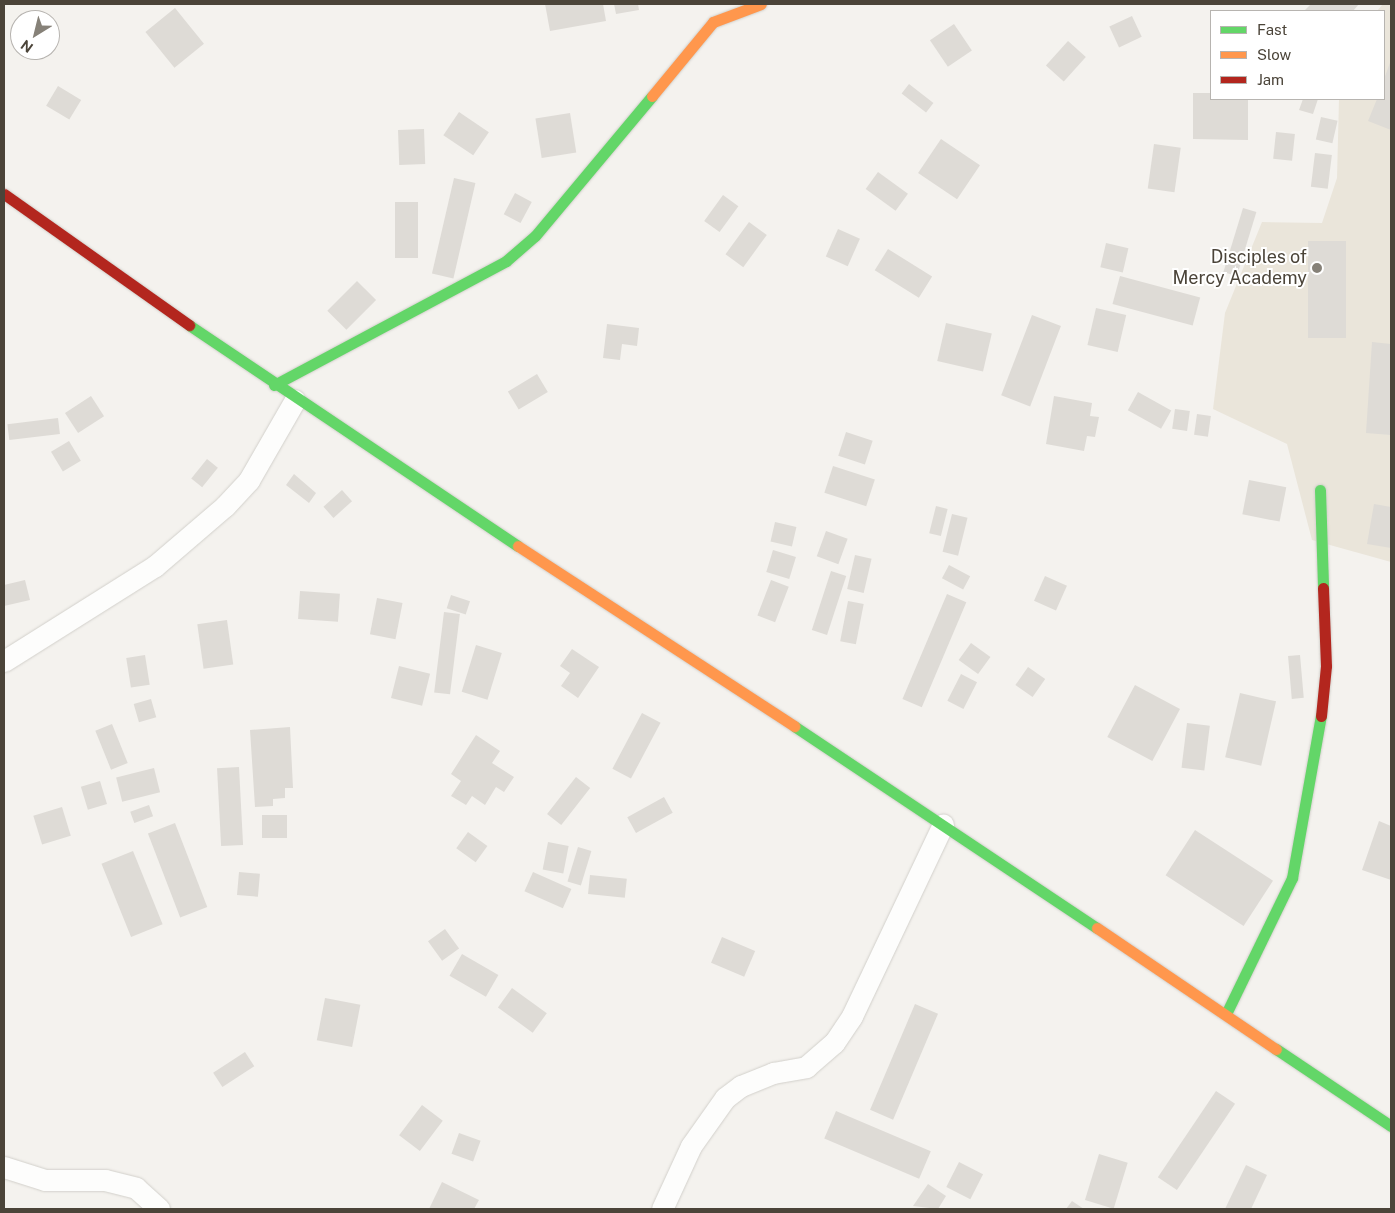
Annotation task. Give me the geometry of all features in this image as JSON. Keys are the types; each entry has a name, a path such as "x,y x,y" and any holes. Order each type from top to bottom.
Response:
{"main road":[{"path":"712,4 713,22"},
{"path":"274,385 506,261 547,222 713,22 761,4"},
{"path":"4,194 295,400 943,824 1391,1126"},
{"path":"1226,1014 1292,878 1316,758 1326,666 1320,490"}],"street":[{"path":"4,661 155,566 225,506 249,480 295,400"},
{"path":"662,1209 691,1146 725,1098 757,1079 806,1067 834,1043 852,1016 943,824"},
{"path":"4,1167 45,1180 105,1180 129,1186 159,1209"}],"shaded area":[{"name":"Disciples of Mercy Academy","path":"1383,4 1391,4 1391,562 1312,540 1287,444 1213,409 1225,313 1262,222 1322,223 1337,178 1339,100 1385,100 1385,10 1378,10"}],"building":[{"path":"545,4 603,4 606,21 550,31"},
{"path":"614,4 638,4 639,10 616,14"},
{"path":"1311,4 1359,4 1354,10 1305,10"},
{"path":"175,8 204,44 174,68 145,32"},
{"path":"1132,16 1142,37 1119,47 1109,27"},
{"path":"954,24 972,51 948,67 930,40"},
{"path":"1068,41 1086,57 1064,82 1046,66"},
{"path":"1391,60 1391,130 1368,121 1377,100 1385,100 1385,76"},
{"path":"909,84 933,103 926,113 902,93"},
{"path":"58,86 81,100 69,120 46,106"},
{"path":"1193,93 1210,93 1210,100 1248,100 1248,140 1193,139"},
{"path":"1303,100 1318,100 1313,114 1299,110"},
{"path":"459,112 489,132 473,155 443,135"},
{"path":"570,113 576,153 542,158 535,118"},
{"path":"1321,117 1338,121 1332,143 1316,139"},
{"path":"424,129 425,164 399,165 398,130"},
{"path":"1276,132 1295,134 1292,161 1273,159"},
{"path":"941,139 980,165 957,199 918,173"},
{"path":"1154,144 1181,148 1174,192 1148,189"},
{"path":"1315,153 1332,155 1328,189 1311,187"},
{"path":"878,172 908,194 896,211 866,189"},
{"path":"454,178 475,183 453,278 432,273"},
{"path":"515,193 532,202 521,223 504,214"},
{"path":"723,195 738,206 720,232 704,221"},
{"path":"395,202 418,202 418,258 395,258"},
{"path":"1243,208 1256,212 1237,276 1223,272"},
{"path":"749,222 767,235 743,267 725,254"},
{"path":"838,229 860,239 848,266 826,256"},
{"path":"1308,241 1346,241 1346,338 1308,338"},
{"path":"1106,243 1128,248 1123,273 1100,267"},
{"path":"888,249 932,277 919,298 875,270"},
{"path":"1120,276 1200,297 1193,325 1112,304"},
{"path":"357,281 376,300 346,330 327,311"},
{"path":"1096,308 1126,315 1118,352 1087,345"},
{"path":"1032,315 1061,326 1030,406 1001,395"},
{"path":"946,323 992,334 983,372 937,361"},
{"path":"607,324 639,328 637,346 622,344 620,360 603,358"},
{"path":"1372,342 1391,344 1391,435 1366,433"},
{"path":"537,374 548,392 519,410 508,392"},
{"path":"1138,392 1171,410 1161,429 1128,410"},
{"path":"91,396 104,416 78,433 65,413"},
{"path":"1054,396 1092,403 1090,416 1099,417 1095,437 1087,436 1084,451 1046,444"},
{"path":"1175,409 1190,411 1187,431 1172,429"},
{"path":"1197,414 1211,416 1208,437 1194,435"},
{"path":"58,418 60,434 9,440 7,424"},
{"path":"846,432 873,441 865,464 838,456"},
{"path":"69,441 81,461 63,472 51,452"},
{"path":"207,459 218,468 202,487 191,478"},
{"path":"833,466 875,480 866,506 824,493"},
{"path":"294,474 316,493 309,503 286,485"},
{"path":"1249,480 1286,487 1280,522 1242,514"},
{"path":"342,490 352,501 333,518 323,507"},
{"path":"1374,504 1391,507 1391,548 1367,544"},
{"path":"936,506 948,509 941,536 929,533"},
{"path":"952,514 968,518 958,556 943,552"},
{"path":"775,522 796,527 792,546 771,541"},
{"path":"826,531 848,539 838,564 817,556"},
{"path":"773,550 796,557 789,579 766,572"},
{"path":"855,555 872,559 864,593 847,589"},
{"path":"949,565 970,576 963,590 942,578"},
{"path":"831,571 846,576 827,635 812,630"},
{"path":"1045,576 1067,586 1056,610 1034,601"},
{"path":"25,580 30,600 4,606 4,585"},
{"path":"771,580 789,587 775,622 757,615"},
{"path":"300,591 340,594 338,622 298,619"},
{"path":"947,594 966,602 922,707 902,699"},
{"path":"451,595 470,601 466,614 447,608"},
{"path":"377,598 403,603 395,639 370,634"},
{"path":"848,601 864,604 856,644 840,641"},
{"path":"444,612 460,614 450,694 434,692"},
{"path":"227,620 233,665 204,669 197,624"},
{"path":"971,643 990,657 978,674 959,660"},
{"path":"476,645 502,653 487,700 462,692"},
{"path":"572,649 599,667 578,698 561,686 570,673 560,666"},
{"path":"145,655 150,685 131,688 126,658"},
{"path":"1300,655 1304,698 1292,699 1288,656"},
{"path":"399,666 430,674 422,706 391,698"},
{"path":"1028,667 1045,679 1033,697 1015,685"},
{"path":"961,674 977,682 963,709 947,701"},
{"path":"1135,685 1180,709 1152,761 1107,737"},
{"path":"1240,693 1276,701 1261,766 1225,757"},
{"path":"151,699 156,717 139,722 134,704"},
{"path":"642,713 661,723 631,778 612,769"},
{"path":"1187,723 1210,726 1204,770 1182,768"},
{"path":"112,724 128,763 111,770 95,731"},
{"path":"290,727 293,788 285,788 285,798 273,799 273,806 255,807 250,730"},
{"path":"476,735 500,751 492,763 514,777 504,792 496,787 485,805 472,796 466,805 451,796 461,781 451,774"},
{"path":"239,767 243,845 221,846 217,768"},
{"path":"154,768 160,792 122,802 116,777"},
{"path":"576,777 590,788 561,825 547,814"},
{"path":"100,781 107,804 88,810 81,787"},
{"path":"664,797 673,813 636,833 627,817"},
{"path":"149,805 153,816 134,823 130,812"},
{"path":"62,807 71,836 42,844 33,816"},
{"path":"262,815 287,815 287,838 262,838"},
{"path":"1379,821 1391,826 1391,880 1362,870"},
{"path":"175,823 207,907 180,917 148,833"},
{"path":"1195,830 1273,881 1244,926 1166,875"},
{"path":"468,832 487,846 476,862 456,848"},
{"path":"548,842 569,846 563,873 543,869"},
{"path":"578,847 591,851 581,886 567,881"},
{"path":"133,851 163,924 131,937 101,864"},
{"path":"239,872 260,874 258,897 237,895"},
{"path":"533,872 571,889 563,908 524,891"},
{"path":"590,875 627,879 625,898 588,894"},
{"path":"445,929 459,948 442,961 428,941"},
{"path":"722,937 755,951 744,977 711,963"},
{"path":"462,954 498,975 486,997 449,976"},
{"path":"512,988 547,1013 533,1033 498,1007"},
{"path":"325,998 360,1005 352,1047 317,1040"},
{"path":"915,1004 938,1014 893,1120 870,1110"},
{"path":"245,1052 254,1066 222,1087 213,1073"},
{"path":"1216,1091 1235,1104 1177,1190 1158,1177"},
{"path":"422,1105 443,1121 420,1151 399,1135"},
{"path":"836,1111 931,1151 919,1179 824,1139"},
{"path":"459,1133 481,1141 473,1162 451,1154"},
{"path":"1099,1154 1128,1163 1114,1209 1085,1200"},
{"path":"959,1162 983,1174 970,1199 946,1187"},
{"path":"1246,1165 1267,1175 1251,1209 1225,1209"},
{"path":"442,1182 479,1200 474,1209 429,1209"},
{"path":"928,1184 946,1196 938,1209 913,1206"},
{"path":"1072,1201 1084,1209 1066,1209"}],"traffic: fast":[{"path":"274,385 506,261 535,236 652,96"},
{"path":"189,325 518,546"},
{"path":"1320,490 1323,588"},
{"path":"1226,1014 1292,878 1321,716"},
{"path":"794,726 1097,928"},
{"path":"1276,1049 1391,1126"}],"traffic: slow":[{"path":"652,96 713,22 761,4"},
{"path":"518,546 794,726"},
{"path":"1097,928 1276,1049"}],"traffic: jam":[{"path":"4,194 189,325"},
{"path":"1321,716 1326,666 1323,588"}],"place":[{"name":"Disciples of Mercy Academy","path":"1317,268"}]}
